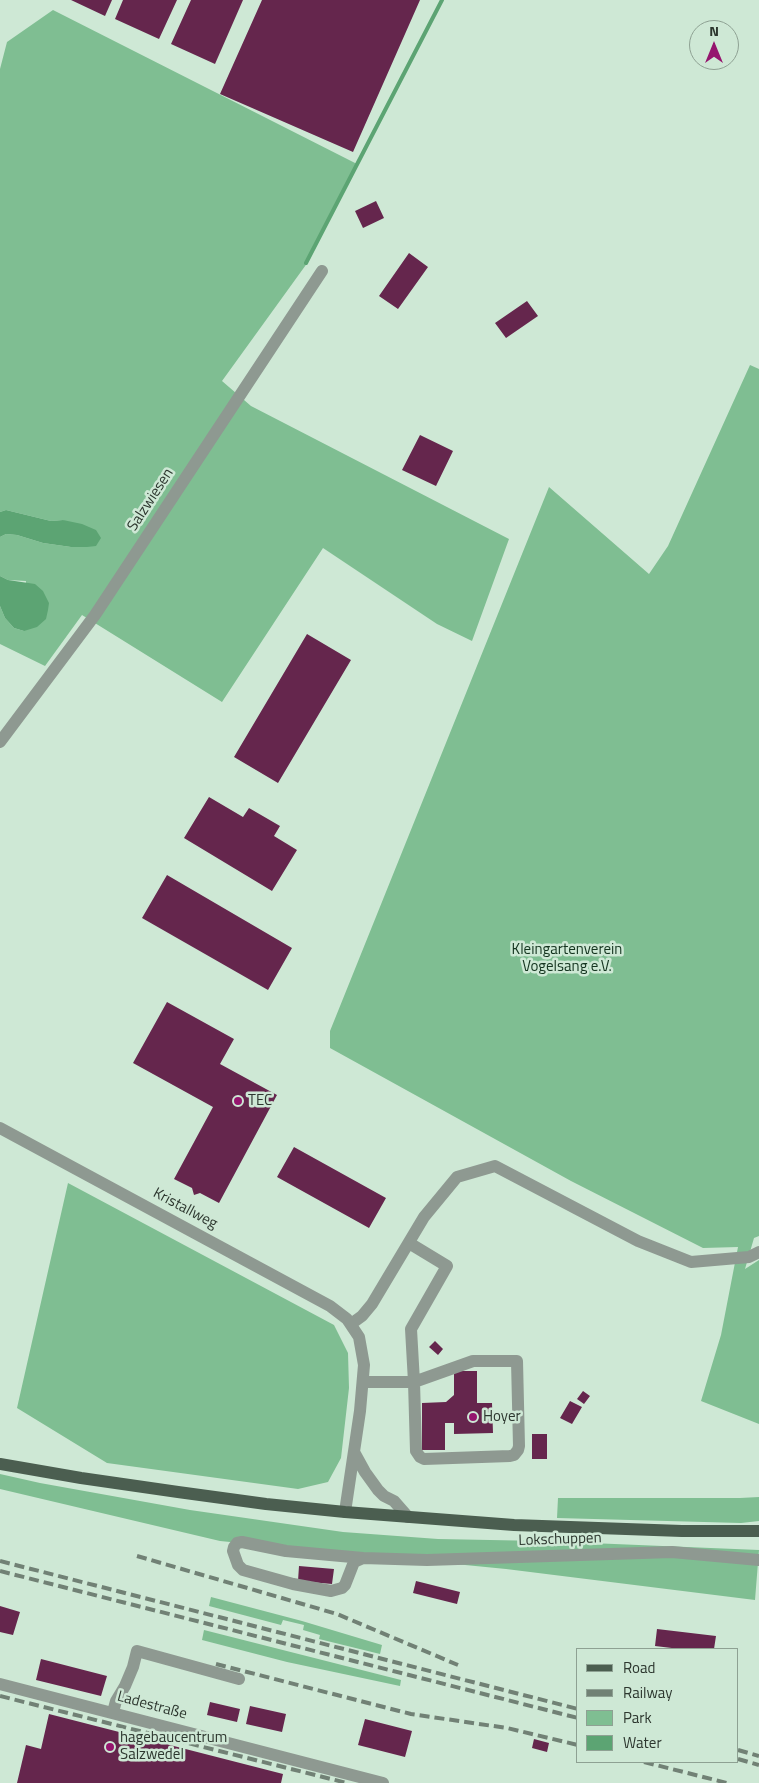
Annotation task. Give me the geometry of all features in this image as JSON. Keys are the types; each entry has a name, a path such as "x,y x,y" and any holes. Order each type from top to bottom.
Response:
{"main road":[{"path":"0,1464 178,1492 345,1512 559,1527 682,1531 759,1531"}],"street":[{"name":"Salzwiesen","path":"0,742 94,615 322,271"},
{"name":"Kristallweg","path":"0,1128 330,1306 342,1314 351,1324 356,1330 361,1344 364,1365 345,1512"},
{"path":"351,1324 362,1316 372,1304 424,1217 457,1178 495,1166 638,1242 691,1262 749,1257 759,1252"},
{"path":"363,1382 414,1382 474,1361 517,1361 518,1450 514,1455 510,1456 424,1459 416,1451 414,1382 411,1329 447,1266 410,1243"},
{"path":"354,1452 378,1490 384,1496 394,1501 408,1517"},
{"name":"Lokschuppen","path":"363,1558 354,1562 345,1585 342,1588 331,1591 292,1584 243,1570 238,1565 233,1551 237,1544 242,1542 286,1551 363,1558 436,1560 672,1552 759,1560"},
{"path":"113,1712 116,1700 125,1686 133,1667 137,1652 240,1679"},
{"name":"Ladestraße","path":"0,1684 383,1783"}],"green space":[{"path":"53,10 357,164 308,262 222,381 251,406 509,539 472,641 437,624 323,548 222,702 82,615 45,666 0,644 0,606 5,618 14,628 24,631 26,581 8,580 0,576 0,537 6,534 17,535 43,543 87,547 63,520 51,521 6,510 0,512 0,69 7,42"},
{"name":"Kleingartenverein Vogelsang e.V.","path":"750,365 759,369 759,1236 754,1238 745,1269 759,1260 759,1424 701,1401 721,1335 738,1247 703,1248 571,1181 330,1048 330,1031 549,487 649,574 668,546"},
{"path":"68,1183 334,1325 348,1353 349,1388 341,1458 328,1482 298,1489 107,1463 17,1408"},
{"path":"0,1474 190,1510 343,1532 438,1539 542,1541 759,1550 755,1600 506,1569 220,1541 0,1489"},
{"path":"759,1497 759,1521 741,1523 557,1518 558,1498"},
{"path":"211,1597 382,1645 380,1654 319,1639 320,1635 303,1630 304,1625 283,1620 281,1625 209,1606"},
{"path":"204,1630 401,1680 400,1686 287,1662 202,1640"}],"water":[{"path":"6,510 51,521 63,520 82,524 96,530 101,538 96,546 71,547 43,543 17,535 6,534 0,537 0,512"},
{"path":"0,576 8,580 35,584 43,591 49,603 48,610 46,619 37,627 24,631 14,628 5,618 0,606"}],"building":[{"path":"71,0 112,0 105,16"},
{"path":"123,0 177,0 159,39 115,19"},
{"path":"191,0 243,0 215,64 171,44"},
{"path":"262,0 420,0 353,152 220,94"},
{"path":"376,201 384,218 363,228 355,211"},
{"path":"409,253 428,267 398,309 379,296"},
{"path":"527,301 538,316 506,338 495,323"},
{"path":"420,435 453,451 436,486 402,470"},
{"path":"307,634 351,660 278,783 234,757"},
{"path":"209,797 243,817 249,808 280,826 274,836 297,850 272,891 184,838"},
{"path":"167,875 292,948 268,990 142,918"},
{"name":"TEC","path":"167,1002 234,1039 220,1064 277,1095 219,1203 200,1193 194,1195 192,1188 174,1179 213,1107 133,1063"},
{"path":"294,1147 386,1198 369,1228 277,1177"},
{"path":"435,1341 443,1349 438,1355 429,1347"},
{"path":"454,1371 477,1371 477,1403 492,1403 493,1433 454,1434 454,1423 445,1423 445,1450 422,1450 422,1403 446,1402 454,1395"},
{"path":"583,1391 590,1396 584,1404 577,1399"},
{"path":"570,1401 582,1407 572,1424 560,1418"},
{"path":"532,1434 547,1434 547,1459 532,1459"},
{"path":"299,1566 334,1569 332,1584 298,1581"},
{"path":"416,1581 460,1592 457,1604 413,1593"},
{"path":"0,1606 20,1612 13,1635 0,1632"},
{"path":"657,1629 716,1636 714,1648 655,1646"},
{"path":"41,1659 107,1676 101,1696 36,1680"},
{"path":"210,1702 240,1709 237,1722 207,1715"},
{"path":"250,1706 286,1714 282,1732 246,1724"},
{"name":"hagebaucentrum Salzwedel","path":"49,1714 283,1774 281,1783 17,1783 26,1745 41,1749"},
{"path":"365,1719 412,1731 405,1757 358,1745"},
{"path":"534,1739 549,1743 547,1752 532,1748"}],"waterway":[{"path":"306,263 442,0"}],"railway":[{"path":"137,1556 337,1614 458,1665"},
{"path":"0,1561 576,1708"},
{"path":"0,1571 576,1717"},
{"path":"216,1664 411,1714 507,1728 576,1745"},
{"path":"0,1696 347,1783"},
{"path":"739,1750 759,1756"},
{"path":"739,1759 759,1765"},
{"path":"648,1763 727,1783"}],"place":[{"name":"TEC","path":"238,1101"},
{"name":"Hoyer","path":"473,1417"},
{"name":"hagebaucentrum Salzwedel","path":"110,1747"}]}
